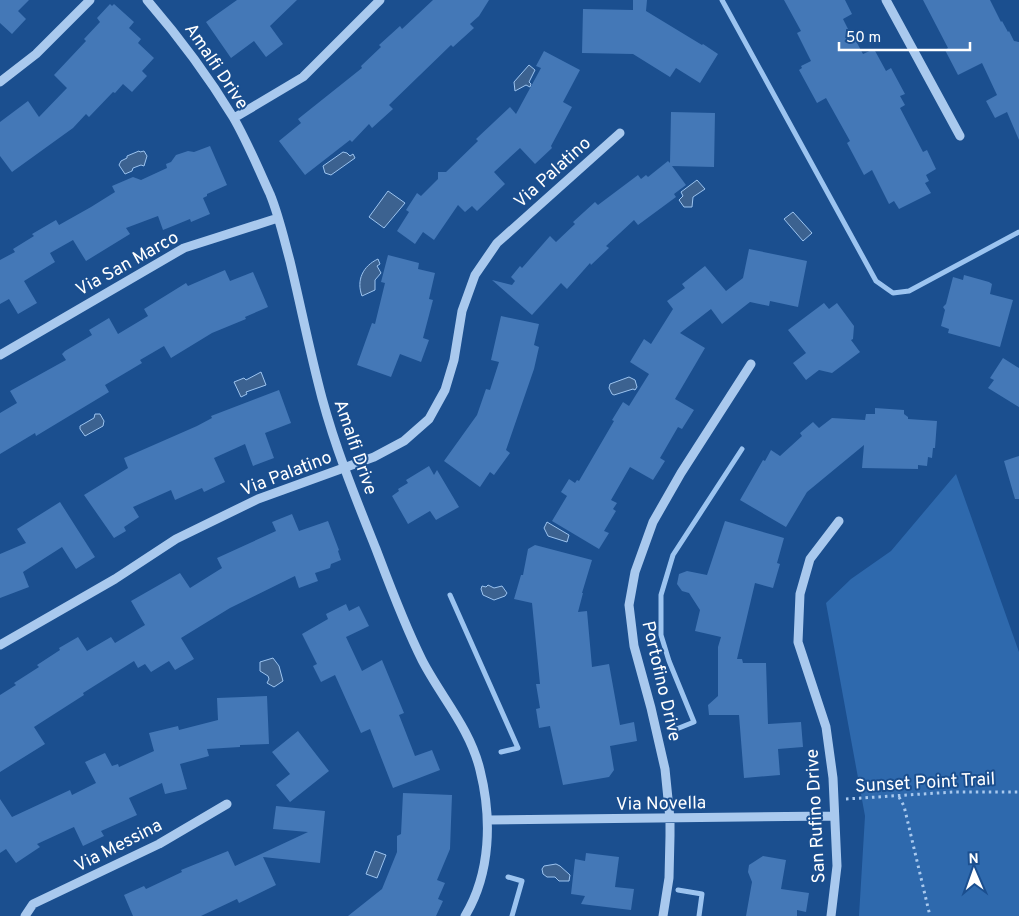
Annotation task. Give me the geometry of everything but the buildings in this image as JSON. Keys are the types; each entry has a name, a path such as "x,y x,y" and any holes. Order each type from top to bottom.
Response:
{"street":[{"path":"0,82 36,54 90,0"},
{"name":"Amalfi Drive","path":"147,0 179,37 234,118 270,194 278,218 322,399 344,468 400,610 423,662 463,725 473,747 483,783 488,820 487,847 480,876 470,907 465,916"},
{"path":"234,118 303,77 380,0"},
{"path":"886,0 960,136"},
{"name":"Via Palatino","path":"0,645 115,579 176,539 258,499 374,457 404,440 429,419 446,390 454,360 462,311 475,275 497,243 620,132"},
{"name":"Via San Marco","path":"0,355 184,248 278,218"},
{"name":"Portofino Drive","path":"663,916 669,878 670,819 665,768 634,646 629,605 635,572 653,522 681,473 751,364"},
{"name":"San Rufino Drive","path":"831,916 837,866 833,778 826,727 798,642 800,594 810,559 839,521"},
{"name":"Via Messina","path":"25,916 33,904 159,844 227,804"},
{"name":"Via Novella","path":"488,820 834,816"}],"path":[{"name":"Sunset Point Trail","path":"833,800 953,792 1019,792"},
{"path":"898,797 904,806 930,916"}],"shaded area":[{"path":"529,65 535,70 529,82 531,84 530,87 526,85 515,91 514,82"},
{"path":"139,151 144,151 147,156 144,166 141,165 133,168 132,171 125,174 119,165 121,161"},
{"path":"343,152 350,156 353,154 355,158 331,175 325,173 323,166"},
{"path":"697,180 705,189 693,197 692,207 684,207 679,200 683,196 681,192"},
{"path":"388,191 405,203 384,228 369,217"},
{"path":"793,212 812,233 803,241 784,219"},
{"path":"378,259 380,264 377,266 381,273 375,280 375,290 362,296 360,279 362,274 368,265"},
{"path":"261,372 266,385 246,392 247,394 241,397 234,382 244,378 246,380"},
{"path":"629,377 635,380 637,387 635,390 612,394 609,388 610,384"},
{"path":"95,414 100,414 104,421 103,426 85,436 80,426 94,418"},
{"path":"956,474 1019,652 1019,916 859,916 865,816 826,603 851,579 891,551"},
{"path":"547,522 569,535 567,542 548,536 544,528"},
{"path":"488,585 494,588 502,586 507,593 505,596 494,600 483,595 482,586 486,587"},
{"path":"273,658 279,666 283,681 274,687 267,683 268,676 260,671 260,662"},
{"path":"375,851 386,855 377,878 366,874"},
{"path":"556,864 570,875 569,881 559,881 555,877 547,877 543,874 542,869 544,866"}],"waterway":[{"path":"722,0 876,281 893,293 909,291 1019,232"},
{"path":"674,730 694,722 669,661 661,635 661,595 673,555 742,449"},
{"path":"450,595 518,748 501,752"},
{"path":"508,877 522,881 512,916"},
{"path":"678,890 702,894 699,916"}]}
